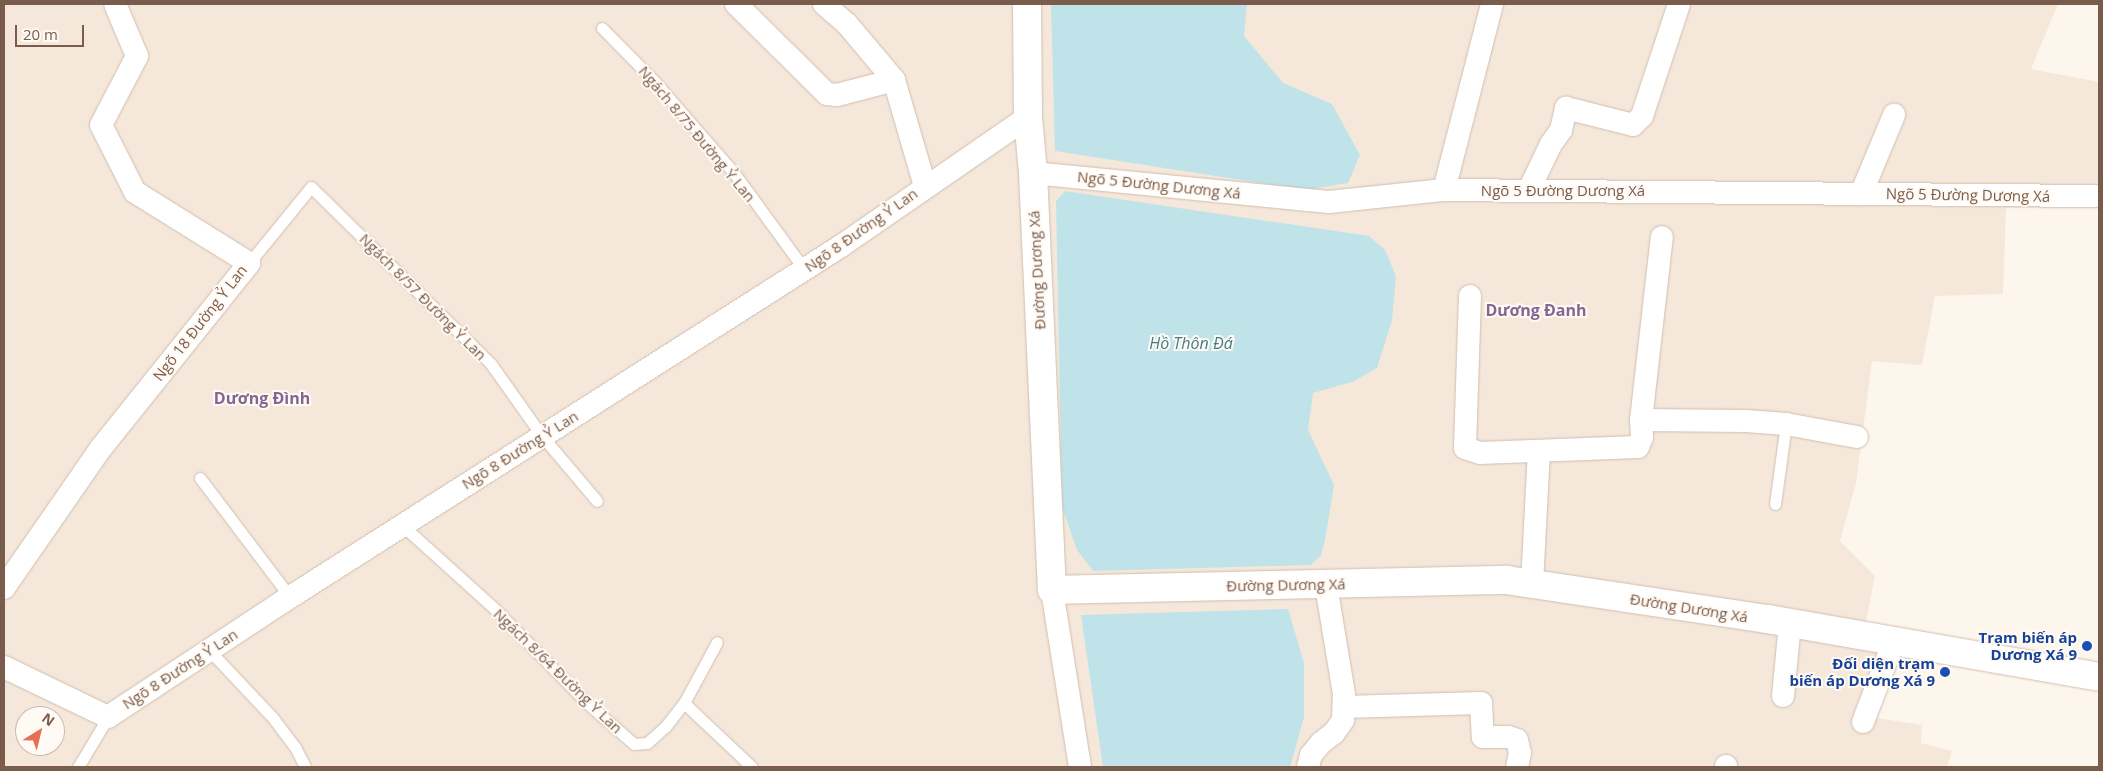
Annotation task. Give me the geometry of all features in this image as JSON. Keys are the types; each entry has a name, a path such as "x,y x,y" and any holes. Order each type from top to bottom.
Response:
{"street":[{"name":"Ngõ 18 Đường Ỷ Lan","path":"4,588 102,448 249,263 135,192 100,125 137,56 115,4"},
{"path":"736,4 827,94 837,95 894,80"},
{"path":"824,4 847,24 894,80 925,186"},
{"name":"Đường Dương Xá","path":"1027,4 1028,117 1052,590 1506,580 1790,623 2099,677"},
{"path":"1444,190 1492,4"},
{"path":"1529,190 1550,144 1560,130 1566,108 1633,125 1642,116 1679,4"},
{"path":"1860,194 1894,115"},
{"name":"Ngõ 8 Đường Ỷ Lan","path":"4,666 108,717 402,525 804,270 1028,117"},
{"name":"Ngõ 5 Đường Dương Xá","path":"1032,173 1329,202 1444,190 2095,196"},
{"path":"1470,296 1464,448 1480,453 1638,448 1642,437 1641,420 1662,237"},
{"path":"1641,420 1746,421 1786,424 1857,437"},
{"path":"1532,584 1539,452"},
{"path":"1308,767 1311,755 1321,743 1334,733 1343,720 1344,708 1344,694 1322,585"},
{"path":"1052,590 1080,767"},
{"path":"1783,696 1790,623"},
{"path":"1863,722 1894,641"},
{"path":"1344,708 1481,702 1484,737 1508,737 1516,740 1520,753 1517,767"}],"lane":[{"name":"Ngách 8/75 Đường Ỷ Lan","path":"602,28 656,83 734,173 804,270"},
{"name":"Ngách 8/57 Đường Ỷ Lan","path":"249,263 312,187 491,364 542,436"},
{"path":"1775,504 1786,424"},
{"path":"542,436 597,501"},
{"path":"200,478 290,597"},
{"name":"Ngách 8/64 Đường Ỷ Lan","path":"402,525 496,610 587,703 634,744 647,743 665,727 684,703 701,676 717,642"},
{"path":"209,650 273,718 295,747 305,767"},
{"path":"684,703 752,767"},
{"path":"78,767 108,717"}],"shaded area":[{"path":"4,4 2058,4 2031,69 2099,82 2099,208 2006,208 2003,294 1935,296 1922,365 1872,361 1856,483 1840,541 1875,576 1866,622 1909,631 1877,718 1922,725 1921,743 1952,751 1947,767 4,767"}],"water":[{"path":"1051,4 1247,4 1244,36 1283,83 1332,104 1360,155 1348,183 1306,190 1055,151"},
{"name":"Hồ Thôn Đá","path":"1065,191 1369,236 1385,250 1396,276 1392,320 1377,368 1352,382 1313,393 1308,430 1334,485 1321,555 1311,565 1093,571 1077,550 1062,507 1056,201"},
{"path":"1288,609 1304,663 1304,717 1290,767 1103,767 1081,615"}],"place":[{"name":"Trạm biến áp Dương Xá 9","path":"2087,646"},
{"name":"Đối diện trạm biến áp Dương Xá 9","path":"1945,672"}],"district":[{"name":"Dương Đanh","path":"1536,310"},
{"name":"Dương Đình","path":"262,398"}]}
